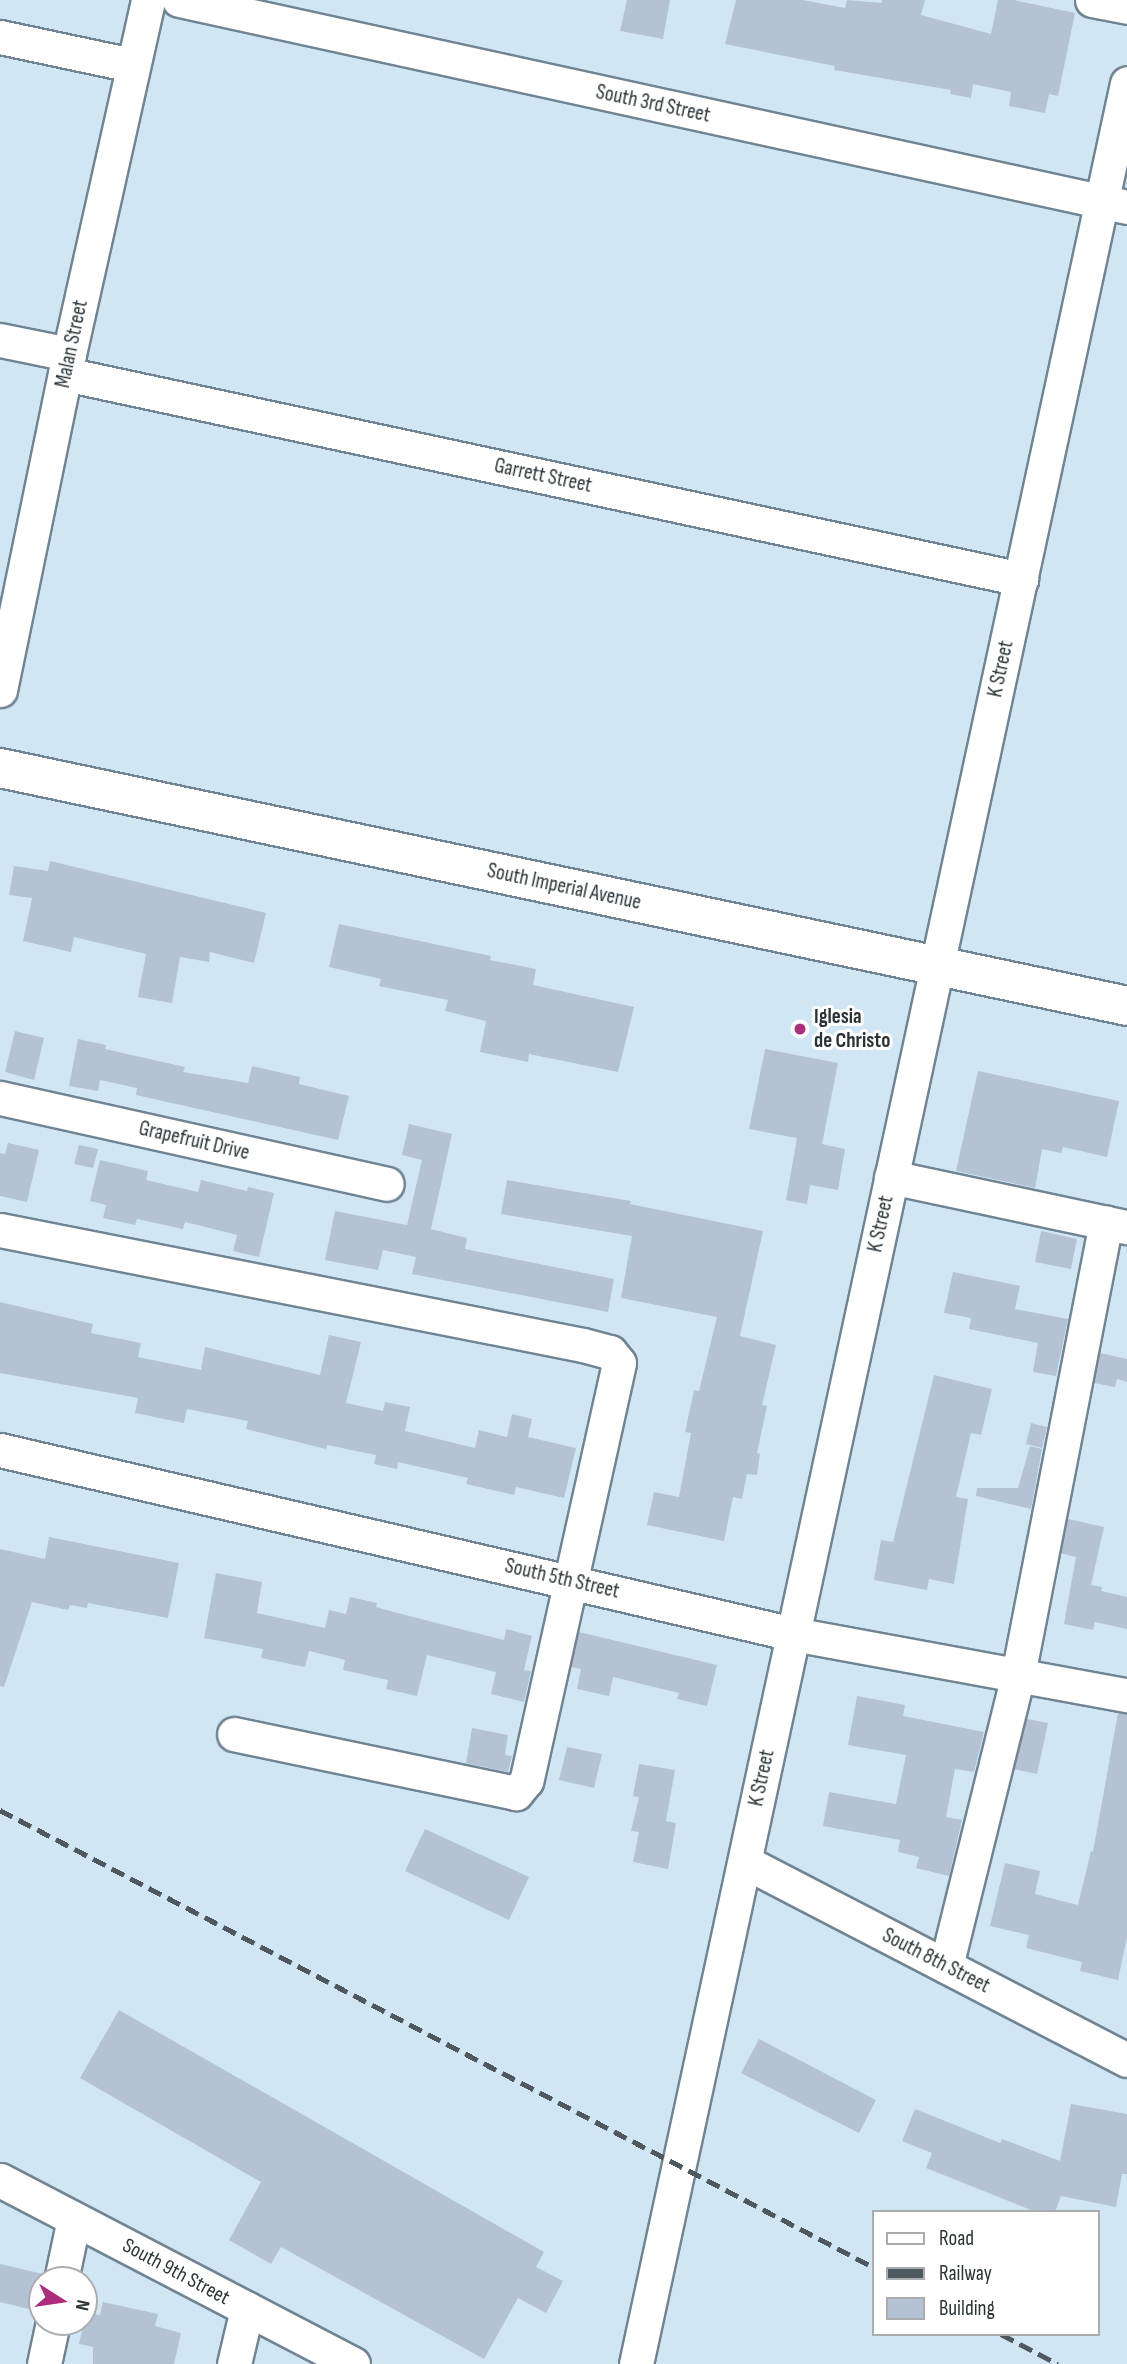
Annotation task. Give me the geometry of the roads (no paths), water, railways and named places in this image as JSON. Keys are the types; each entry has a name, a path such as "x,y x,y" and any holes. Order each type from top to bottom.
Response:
{"main road":[{"name":"South Imperial Avenue","path":"0,768 1127,1006"}],"street":[{"name":"Malan Street","path":"0,690 67,364 148,0"},
{"name":"South 3rd Street","path":"179,0 1114,204"},
{"path":"1093,0 1127,7"},
{"path":"0,37 132,65"},
{"name":"K Street","path":"636,2364 1021,579 1114,204 1127,83"},
{"name":"Garrett Street","path":"0,340 67,364 1021,579"},
{"name":"Grapefruit Drive","path":"0,1098 387,1184"},
{"path":"891,1177 1117,1224 1018,1675 946,1966"},
{"path":"0,1230 610,1352 619,1363 526,1782 516,1793 234,1734"},
{"name":"South 5th Street","path":"0,1450 793,1634 1127,1695"},
{"name":"South 8th Street","path":"744,1862 1127,2060"},
{"name":"South 9th Street","path":"0,2180 353,2364"},
{"path":"64,2266 74,2219"},
{"path":"234,2364 247,2309"},
{"path":"44,2364 49,2336"}],"railway":[{"path":"0,1810 872,2266"},
{"path":"1005,2336 1058,2364"}],"place":[{"name":"Iglesia de Christo","path":"800,1029"}]}
